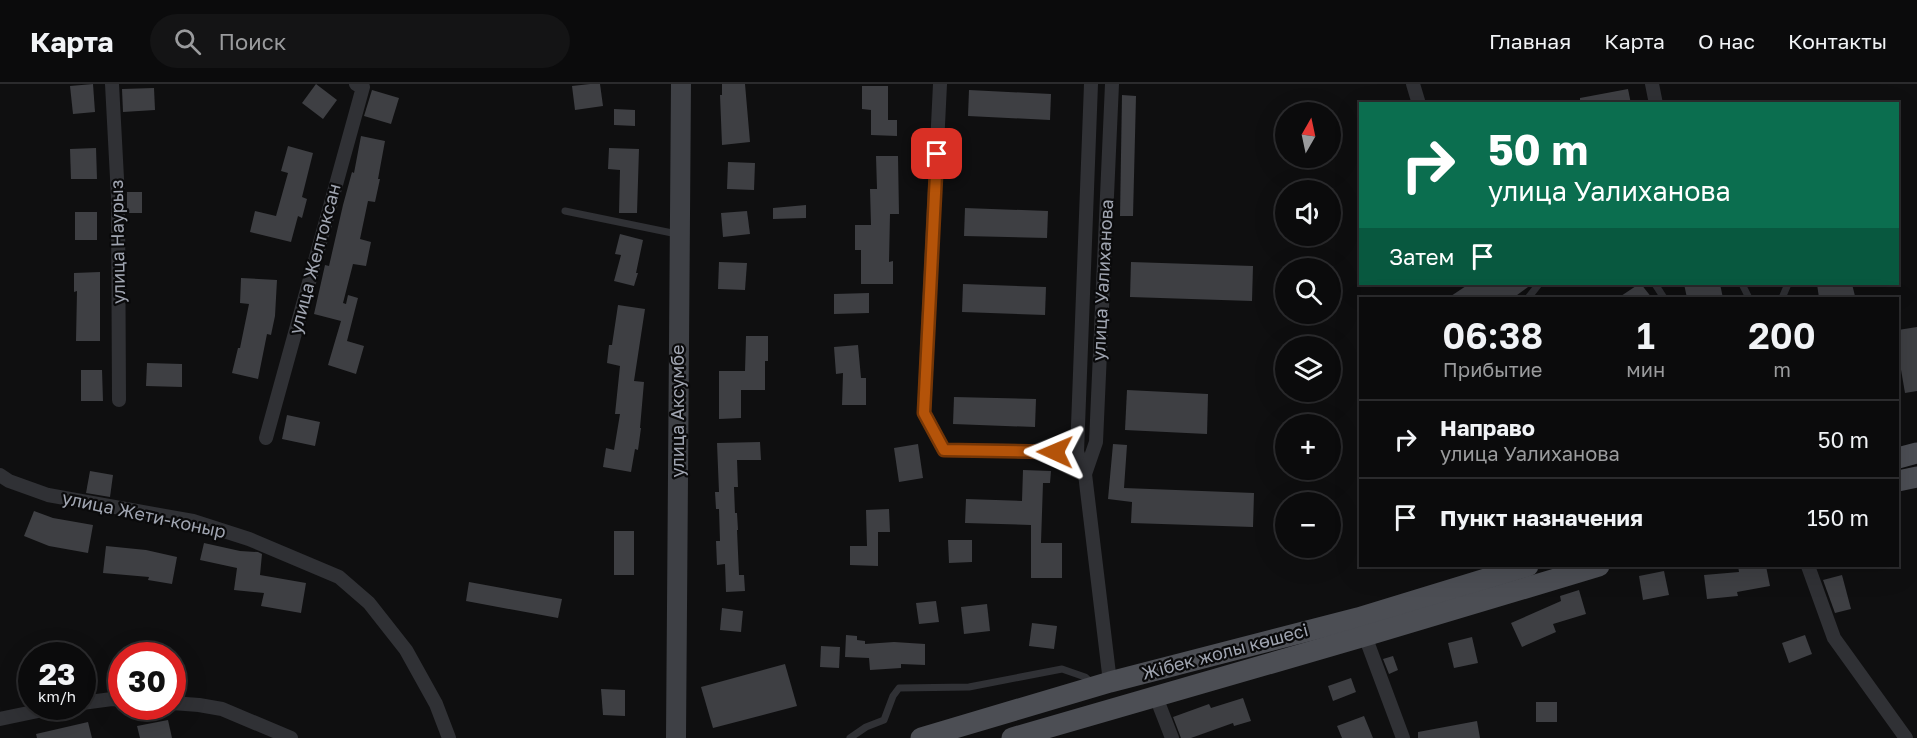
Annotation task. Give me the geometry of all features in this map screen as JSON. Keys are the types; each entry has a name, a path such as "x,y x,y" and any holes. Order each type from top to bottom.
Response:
{"main road":[{"name":"улица Аксумбе","path":"676,738 681,84"},
{"path":"1899,458 1917,453"},
{"path":"1899,482 1917,477"},
{"name":"Жібек жолы көшесі","path":"921,738 1102,684 1358,618 1525,567"},
{"name":"Жібек жолы көшесі","path":"1015,738 1596,567"}],"street":[{"name":"улица Наурыз","path":"112,84 118,197 118,400"},
{"name":"улица Желтоксан","path":"266,438 363,87 356,84"},
{"path":"940,84 924,413 944,450 1077,452"},
{"name":"улица Уалиханова","path":"1091,84 1077,452 1085,474 1102,684"},
{"name":"улица Уалиханова","path":"1085,474 1096,442 1112,84"},
{"path":"1413,84 1418,102"},
{"path":"1652,84 1656,102"},
{"name":"улица Жети-коныр","path":"0,475 9,481 48,495 193,521 249,539 339,577 369,603 406,650 436,704 449,738"},
{"path":"1808,567 1834,638 1906,738"},
{"path":"1365,636 1403,738"},
{"path":"1156,697 1172,738"},
{"path":"186,704 222,709 291,738"},
{"path":"0,719 18,715"}],"lane":[{"path":"565,211 680,235"},
{"path":"1529,297 1538,285"},
{"path":"850,738 866,727 884,720 898,688 969,687 1062,669 1102,684"}],"building":[{"path":"93,84 95,112 73,114 70,86"},
{"path":"316,84 337,100 323,119 302,103"},
{"path":"600,84 603,106 575,110 572,86"},
{"path":"722,84 745,84 750,142 722,145 720,95 722,95"},
{"path":"862,86 888,86 888,120 897,120 897,136 871,135 871,110 862,109"},
{"path":"154,88 155,110 123,112 122,89"},
{"path":"1628,89 1631,102 1580,102 1580,98"},
{"path":"372,90 399,98 391,124 364,116"},
{"path":"969,90 1051,94 1050,120 968,116"},
{"path":"1122,95 1136,96 1133,216 1120,216"},
{"path":"614,109 635,110 635,126 614,125"},
{"path":"361,136 385,141 375,202 368,201 360,239 371,242 366,266 353,264 343,303 346,304 348,295 358,298 347,341 364,346 356,374 328,365 341,321 314,314 325,265 329,266 343,205 352,172 354,173"},
{"path":"288,146 313,153 302,197 307,199 302,218 298,216 291,242 250,232 255,211 276,216 288,173 281,171"},
{"path":"96,148 97,179 71,179 70,149"},
{"path":"609,148 639,149 637,213 619,213 620,170 608,169"},
{"path":"876,156 898,156 899,214 890,214 889,262 893,261 893,284 861,284 861,250 855,250 855,225 871,225 870,189 877,189"},
{"path":"728,162 755,163 754,190 727,189"},
{"path":"127,192 142,192 142,213 127,213"},
{"path":"806,205 806,218 773,219 773,208"},
{"path":"965,208 1048,211 1047,238 964,236"},
{"path":"747,211 750,234 723,237 721,213"},
{"path":"75,212 97,212 97,240 75,240"},
{"path":"620,234 643,240 634,286 614,281 621,255 615,254"},
{"path":"719,262 747,263 745,290 718,289"},
{"path":"1131,262 1253,266 1252,301 1130,297"},
{"path":"100,272 100,341 76,341 77,291 74,292 74,273"},
{"path":"241,278 277,280 275,316 271,335 267,334 258,379 232,373 249,304 240,303"},
{"path":"963,284 1046,287 1045,315 962,312"},
{"path":"1468,285 1531,285 1514,297 1450,297"},
{"path":"1638,285 1642,285 1651,297 1620,297"},
{"path":"1684,285 1720,285 1723,297 1687,297"},
{"path":"1817,285 1852,285 1855,296 1850,297 1819,297"},
{"path":"869,293 869,313 834,314 834,294"},
{"path":"618,305 645,309 634,381 644,382 641,428 638,450 635,449 631,472 603,467 606,448 614,450 620,414 615,414 620,366 607,363"},
{"path":"1917,327 1917,391 1905,393 1899,358 1899,330"},
{"path":"746,336 768,336 765,390 741,390 741,418 719,419 719,371 745,371"},
{"path":"858,345 861,378 866,378 866,405 842,405 843,373 836,374 834,347"},
{"path":"147,363 182,364 182,387 146,386"},
{"path":"81,370 102,370 103,401 81,401"},
{"path":"1127,390 1208,394 1207,434 1125,430"},
{"path":"954,397 1036,399 1035,427 953,424"},
{"path":"287,415 320,422 315,446 282,439"},
{"path":"760,442 761,460 737,460 738,487 734,487 735,513 737,513 739,575 744,575 745,591 726,592 725,564 717,565 716,541 720,541 719,509 716,509 715,492 719,492 717,443"},
{"path":"918,444 923,478 899,482 894,448"},
{"path":"1113,444 1127,445 1124,488 1254,493 1253,527 1131,523 1132,502 1108,499"},
{"path":"1023,470 1051,471 1050,483 1043,483 1041,543 1062,543 1062,578 1031,578 1031,525 965,523 966,499 1022,501"},
{"path":"90,471 113,475 110,497 86,493"},
{"path":"889,509 890,532 878,532 878,566 850,565 850,546 867,546 866,510"},
{"path":"34,511 53,518 93,525 88,553 49,546 24,536"},
{"path":"614,531 634,531 634,575 614,575"},
{"path":"948,540 972,540 972,562 949,563"},
{"path":"204,543 240,551 258,552 262,554 260,575 306,583 301,613 261,606 264,593 234,590 237,568 200,560"},
{"path":"106,546 146,550 177,557 172,584 148,580 149,577 103,573"},
{"path":"1738,567 1766,567 1770,586 1737,592 1738,596 1707,599 1704,575 1739,572"},
{"path":"1664,571 1669,595 1643,600 1639,576"},
{"path":"1842,575 1851,609 1835,613 1823,580"},
{"path":"469,582 562,599 558,618 466,601"},
{"path":"1579,590 1586,614 1553,624 1556,632 1522,647 1511,623 1561,601 1560,596"},
{"path":"936,601 939,622 919,624 916,603"},
{"path":"987,604 990,631 964,634 961,607"},
{"path":"722,608 743,611 741,632 720,630"},
{"path":"1032,623 1057,626 1054,649 1029,646"},
{"path":"846,635 857,636 857,640 865,641 865,644 894,642 925,644 925,665 901,664 901,668 870,670 869,658 845,657"},
{"path":"1805,635 1812,654 1789,663 1782,643"},
{"path":"1472,637 1478,663 1454,668 1448,643"},
{"path":"821,646 840,647 839,668 820,667"},
{"path":"1393,656 1398,670 1389,674 1383,659"},
{"path":"785,664 797,706 713,728 701,687"},
{"path":"1351,678 1356,692 1333,701 1328,686"},
{"path":"601,689 625,690 625,716 603,715"},
{"path":"1243,698 1251,721 1234,726 1233,723 1191,738 1181,738 1173,717 1209,704 1211,708"},
{"path":"1536,702 1557,702 1557,722 1536,722"},
{"path":"1364,716 1373,738 1342,738 1337,726"},
{"path":"168,720 172,738 140,738 137,726"},
{"path":"1477,721 1480,738 1418,738 1418,732"},
{"path":"88,722 92,738 37,738 36,734"}],"route":[{"path":"937,154 924,413 944,450 1055,452"}]}
